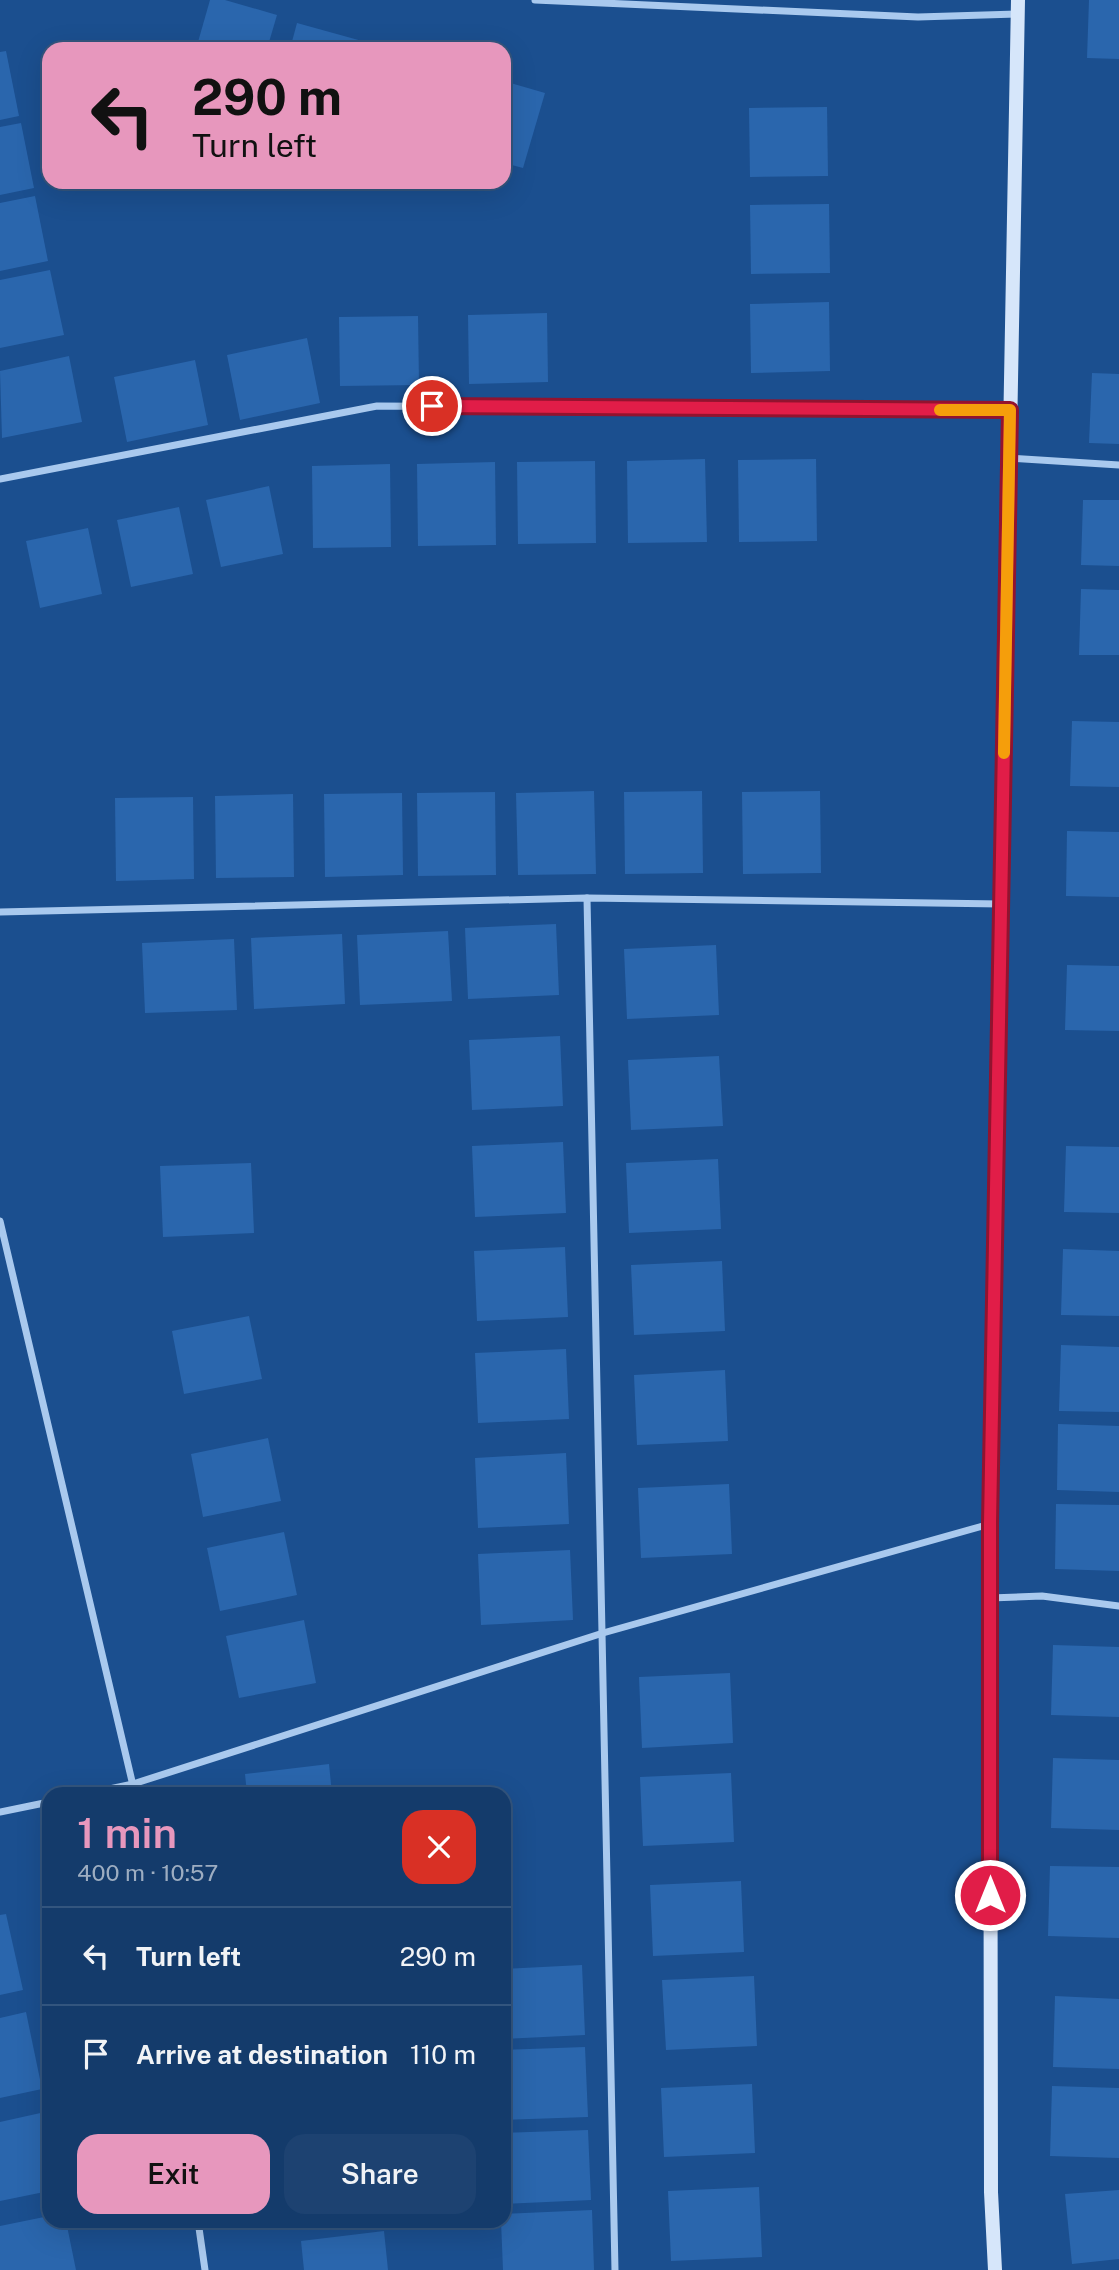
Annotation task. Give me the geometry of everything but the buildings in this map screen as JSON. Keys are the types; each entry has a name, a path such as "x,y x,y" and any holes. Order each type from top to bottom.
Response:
{"main road":[{"path":"995,2270 991,2192 990,1523 1018,7"}],"street":[{"path":"535,0 918,17 1018,7"},
{"path":"0,479 377,406 1010,410"},
{"path":"1010,458 1119,465"},
{"path":"587,898 615,2270"},
{"path":"0,912 587,898 1001,904"},
{"path":"0,1221 134,1787"},
{"path":"119,1787 603,1633 990,1523"},
{"path":"990,1598 1042,1596 1119,1606"},
{"path":"0,1812 42,1803"},
{"path":"199,2228 205,2270"}],"slow traffic":[{"path":"940,410 1010,410 1004,753"}],"route":[{"path":"432,406 1010,410 990,1523 990,1895"}]}
